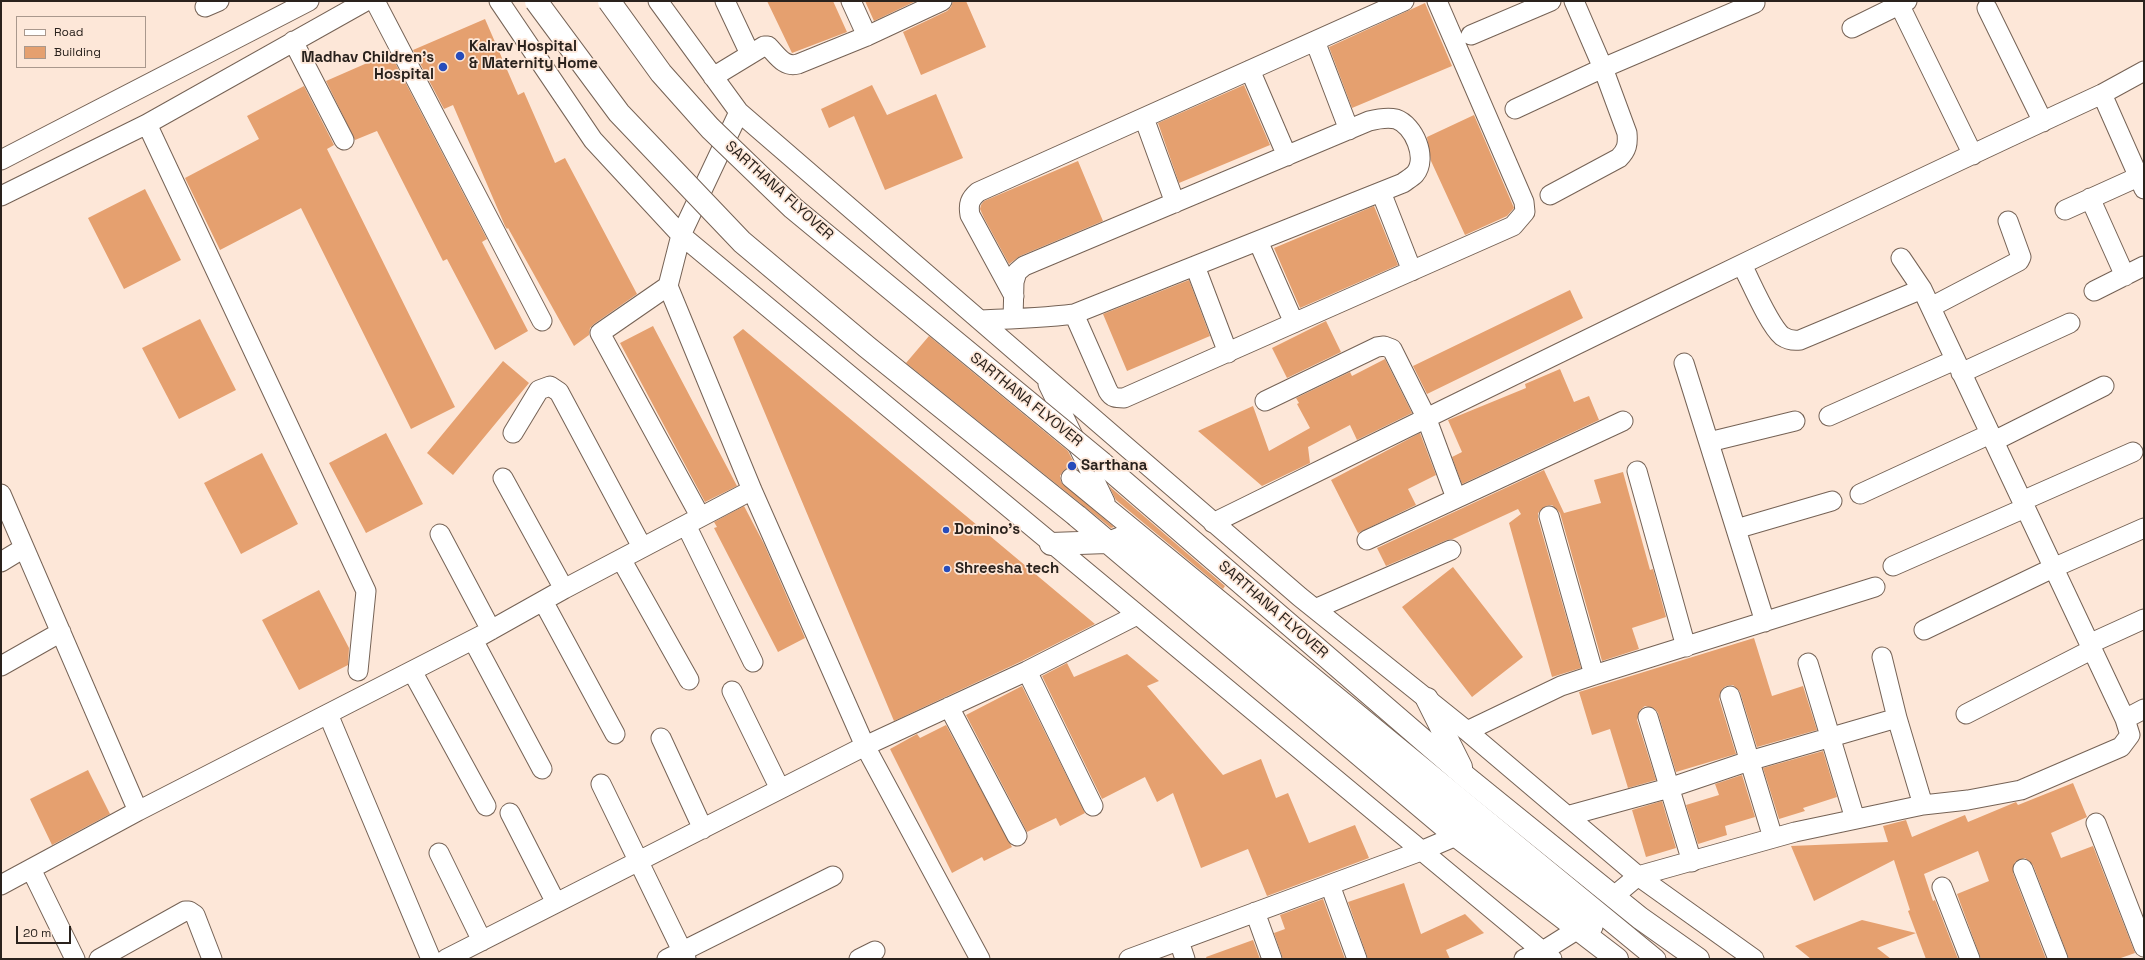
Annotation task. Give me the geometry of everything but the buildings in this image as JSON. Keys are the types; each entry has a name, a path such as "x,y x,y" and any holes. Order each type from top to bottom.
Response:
{"main road":[{"path":"536,1 619,113 742,242 866,348 1077,516 1115,539 1456,836 1617,959"},
{"name":"SARTHANA FLYOVER","path":"609,1 661,73 710,128 793,208 1102,462 1466,777 1640,918 1698,959"},
{"path":"1051,544 1115,539"},
{"path":"1427,699 1466,777"}],"street":[{"path":"1,160 309,1"},
{"path":"1,196 147,124 293,40 366,1"},
{"path":"375,1 542,321"},
{"path":"499,1 593,140 681,235 1051,544 1548,955"},
{"path":"658,1 739,112 1213,523 1315,609 1467,731 1638,876 1754,959"},
{"path":"725,1 750,54"},
{"path":"851,1 867,36"},
{"path":"713,76 764,46 768,46 786,64 792,66 867,36 942,1"},
{"path":"1014,296 970,215 968,205 978,192 1404,1"},
{"path":"1074,314 1108,391 1111,396 1124,398 1513,226 1525,212 1524,202 1437,1"},
{"path":"1471,35 1551,1"},
{"path":"1550,195 1619,158 1625,152 1628,144 1627,133 1603,68 1574,1"},
{"path":"1515,109 1603,68 1755,2"},
{"path":"1852,28 1904,3 1973,155"},
{"path":"1987,8 2043,122"},
{"path":"293,40 344,140"},
{"path":"1316,41 1349,130"},
{"path":"1250,70 1287,156"},
{"path":"1213,523 1426,417 2102,94 2144,70"},
{"path":"2065,210 2140,174 2102,94"},
{"path":"739,112 681,235 668,286 752,490 865,746 980,959"},
{"path":"1144,118 1175,203"},
{"path":"980,320 1013,319 1074,314 1403,183 1416,173 1420,157 1417,140 1407,126 1396,119 1380,118 1024,266 1017,272 1013,319"},
{"path":"147,124 366,591 358,671"},
{"path":"1381,192 1412,271"},
{"path":"2090,198 2125,276"},
{"path":"1930,307 2019,261 2021,257 2008,222"},
{"path":"1258,241 1294,324"},
{"path":"1614,896 1638,876 1773,838 1923,805 1968,800 2021,790 2121,747 2130,735 2125,719 1922,289 1901,258"},
{"path":"1742,265 1774,326 1782,335 1792,341 1800,340 1922,289"},
{"path":"1195,266 1228,353"},
{"path":"2094,291 2144,266"},
{"path":"668,286 600,333 693,520 753,662"},
{"path":"1829,416 2070,323"},
{"path":"1265,401 1376,347 1384,346 1392,349 1426,417 1456,498"},
{"path":"1684,363 1765,622"},
{"path":"1043,376 1108,507"},
{"path":"513,433 539,390 550,386 559,392 642,547"},
{"path":"1860,494 1992,438 2104,386"},
{"path":"1367,540 1623,421"},
{"path":"1709,442 1795,421"},
{"path":"1893,566 2133,452"},
{"path":"1637,471 1686,647"},
{"path":"503,478 564,589"},
{"path":"1635,959 1576,914 1115,539 1101,517 1071,478 1656,959"},
{"path":"1,885 138,811 473,640 543,600 752,490"},
{"path":"2,500 138,811"},
{"path":"1736,529 1832,501"},
{"path":"1549,516 1594,675"},
{"path":"1924,630 2053,568 2144,528"},
{"path":"440,534 491,630"},
{"path":"1,562 24,548"},
{"path":"1315,609 1451,550"},
{"path":"621,559 689,680"},
{"path":"1467,731 1555,689 1594,675 1875,587"},
{"path":"543,600 615,734"},
{"path":"446,959 865,746 1027,671 1137,615"},
{"path":"1966,714 2144,619"},
{"path":"1,666 61,632"},
{"path":"473,640 542,769"},
{"path":"1882,658 1923,805"},
{"path":"1808,663 1855,819"},
{"path":"412,671 486,806"},
{"path":"1027,671 1093,806"},
{"path":"732,691 780,789"},
{"path":"1730,696 1773,838"},
{"path":"949,707 1017,836"},
{"path":"2125,719 2144,709"},
{"path":"328,714 431,959"},
{"path":"1648,717 1692,862"},
{"path":"1567,816 1669,788 1749,761 1898,718"},
{"path":"661,738 703,829"},
{"path":"601,784 639,861 678,957 833,876"},
{"path":"510,813 556,903"},
{"path":"2096,823 2144,947"},
{"path":"1129,959 1421,851 1456,836"},
{"path":"439,853 482,941"},
{"path":"31,869 75,959"},
{"path":"2023,869 2058,959"},
{"path":"1330,885 1357,959"},
{"path":"1942,887 1970,959"},
{"path":"99,959 189,910 195,915 212,959"},
{"path":"1255,912 1272,959"},
{"path":"1524,959 1548,955 1578,929"},
{"path":"1179,941 1185,959"}],"place":[{"name":"Kalrav Hospital & Maternity Home","path":"460,56"},
{"name":"Madhav Children's Hospital","path":"443,67"},
{"name":"Sarthana","path":"1072,466"},
{"name":"Domino's","path":"946,530"},
{"name":"Shreesha tech","path":"947,569"}]}
